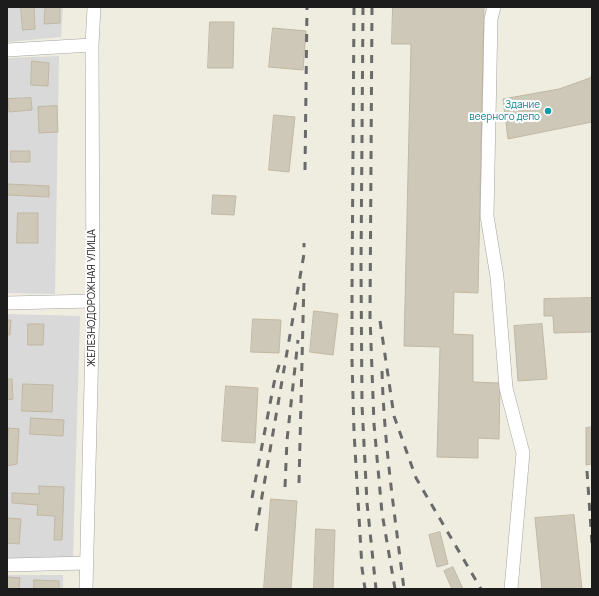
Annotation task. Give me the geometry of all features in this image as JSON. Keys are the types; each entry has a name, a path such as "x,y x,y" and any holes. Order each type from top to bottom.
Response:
{"street":[{"name":"ЖЕЛЕЗНОДОРОЖНАЯ УЛИЦА","path":"86,589 93,301 92,45 94,7"},
{"path":"494,7 491,19 488,216 497,277 506,388 523,453 511,589"},
{"path":"7,50 92,45"},
{"path":"7,303 93,301"},
{"path":"7,565 87,563"}],"shaded area":[{"path":"7,7 63,7 61,37 7,42"},
{"path":"59,56 55,294 7,293 7,58"},
{"path":"7,314 80,316 73,558 7,558"},
{"path":"7,575 63,575 63,589 7,589"}],"building":[{"path":"21,7 34,7 35,29 23,30"},
{"path":"60,7 60,23 44,24 45,8"},
{"path":"393,7 484,7 478,293 454,292 453,334 473,335 473,382 500,383 499,439 478,438 478,458 437,457 440,347 404,346 411,44 392,44"},
{"path":"210,22 234,22 233,68 208,68"},
{"path":"273,28 306,31 303,70 269,67"},
{"path":"32,61 49,63 48,86 31,85"},
{"name":"Здание веерного депо","path":"592,75 592,122 508,139 503,99 559,89 590,78"},
{"path":"31,98 32,110 9,112 8,99"},
{"path":"57,106 58,132 39,133 38,107"},
{"path":"274,115 295,117 289,172 269,170"},
{"path":"11,151 30,151 30,162 11,162"},
{"path":"7,184 49,186 49,197 7,195"},
{"path":"213,195 236,196 234,215 212,214"},
{"path":"18,213 38,213 38,243 17,243"},
{"path":"592,298 592,332 554,333 553,316 544,316 544,299"},
{"path":"314,311 338,314 333,355 310,352"},
{"path":"253,319 281,320 279,353 251,352"},
{"path":"7,320 11,320 10,335 7,335"},
{"path":"28,324 44,324 43,345 28,345"},
{"path":"542,324 547,379 518,381 514,326"},
{"path":"12,379 13,399 7,400 7,380"},
{"path":"23,384 53,385 52,412 22,411"},
{"path":"226,386 258,388 255,443 222,441"},
{"path":"31,418 64,420 63,436 30,434"},
{"path":"592,427 592,464 586,465 586,428"},
{"path":"9,428 19,429 17,464 7,466"},
{"path":"39,486 64,487 62,540 54,540 55,516 37,515 38,505 12,503 12,493 39,494"},
{"path":"271,499 297,501 291,589 264,589"},
{"path":"574,515 582,589 542,589 535,518"},
{"path":"7,518 21,519 19,544 7,543"},
{"path":"316,529 335,530 333,589 314,589"},
{"path":"440,532 448,564 437,567 429,535"},
{"path":"453,567 463,589 452,589 444,571"},
{"path":"7,577 20,578 19,589 7,589"},
{"path":"34,580 59,581 59,589 34,589"}],"railway":[{"path":"305,170 307,7"},
{"path":"354,7 352,361 354,432 362,568 365,589"},
{"path":"363,7 361,265 362,405 367,503 376,589"},
{"path":"372,7 370,317 374,424 382,513 395,589"},
{"path":"256,531 304,254 304,243"},
{"path":"299,483 304,280"},
{"path":"380,321 394,416 416,478 481,589"},
{"path":"285,487 287,440 298,340"},
{"path":"252,498 274,383 280,362"},
{"path":"382,371 387,453 404,589"},
{"path":"587,471 592,543"}],"place":[{"name":"Здание веерного депо","path":"548,111"}]}
